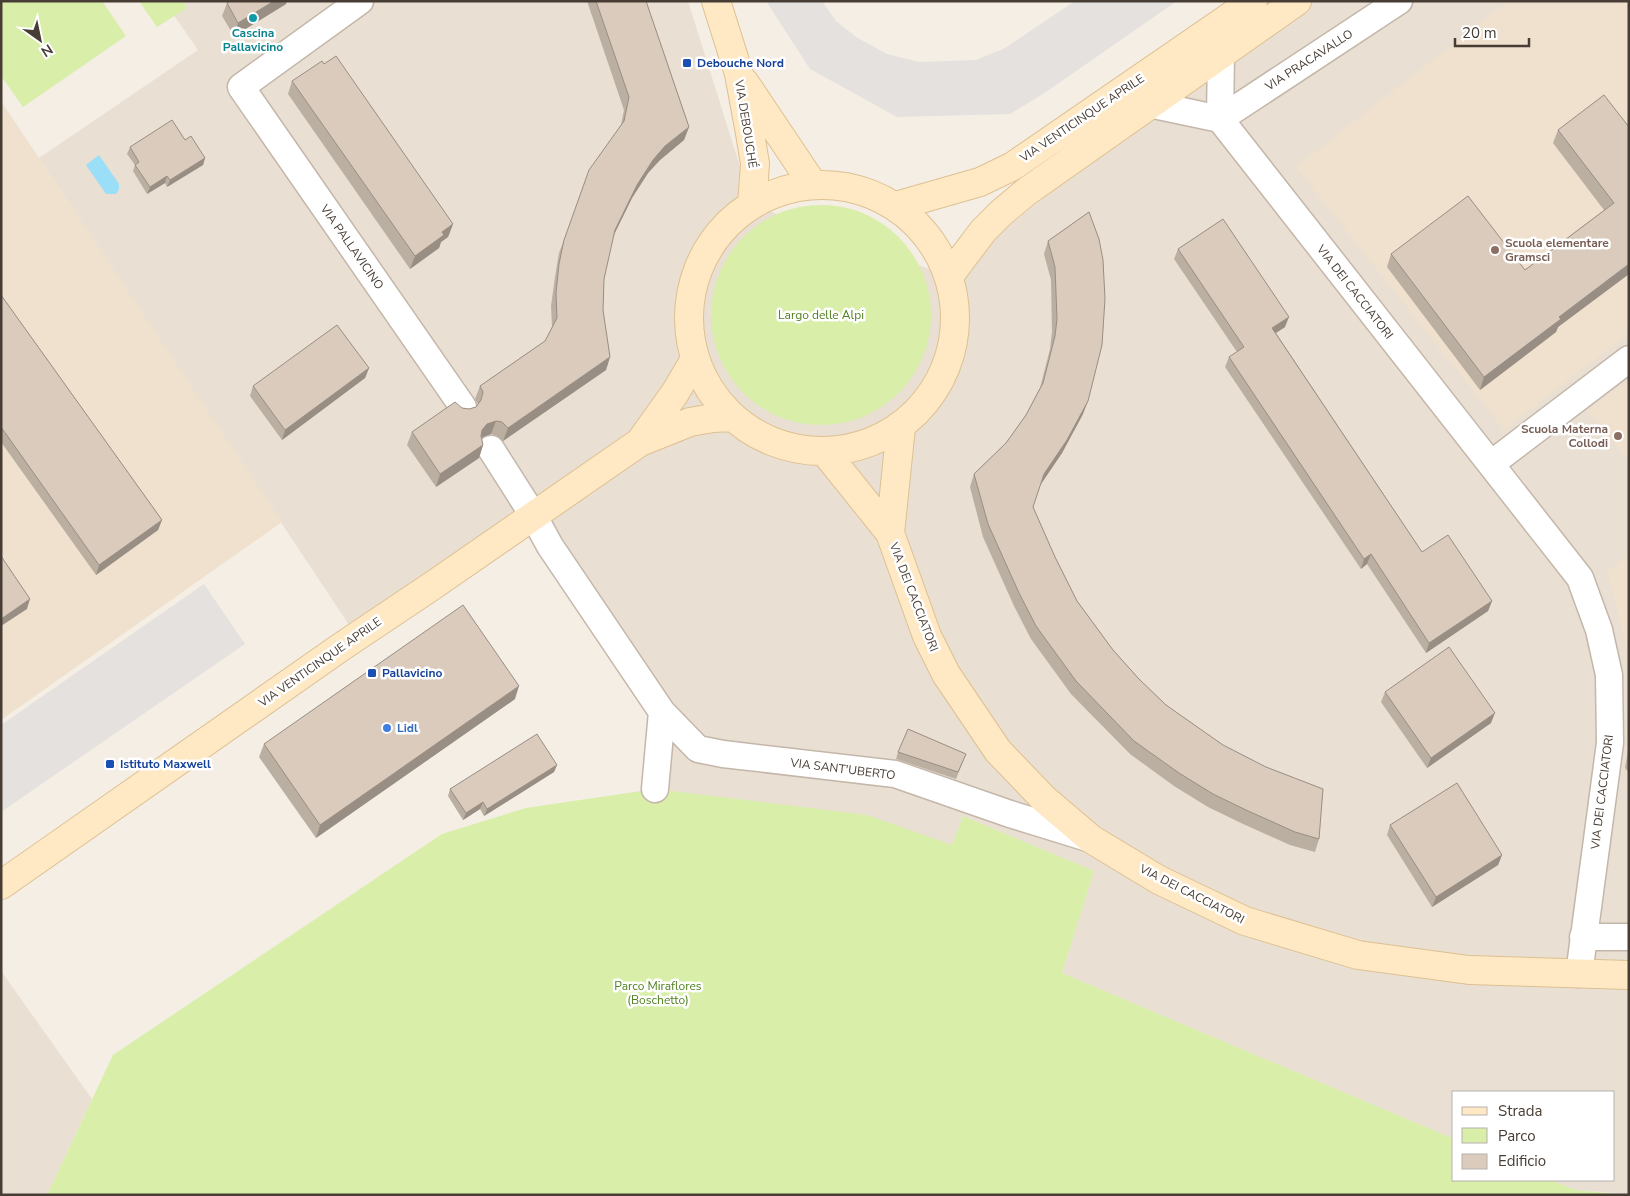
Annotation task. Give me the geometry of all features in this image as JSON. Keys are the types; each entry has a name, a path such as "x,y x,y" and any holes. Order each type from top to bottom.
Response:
{"street":[{"name":"VIA PALLAVICINO","path":"360,1 241,87 463,407"},
{"name":"VIA DEBOUCHÉ","path":"716,1 739,74 755,164 752,205"},
{"name":"VIA VENTICINQUE APRILE","path":"896,206 980,182 1013,166 1253,1"},
{"path":"949,276 983,231 1001,212 1050,174 1297,1"},
{"name":"VIA PRACAVALLO","path":"1220,119 1399,1"},
{"path":"1149,104 1220,119 1221,54"},
{"name":"VIA DEBOUCHÉ","path":"739,74 812,183"},
{"name":"VIA DEI CACCIATORI","path":"1220,119 1580,578 1599,630 1609,675 1610,743 1579,974"},
{"path":"812,183 863,191 896,206 927,234 949,276 957,313 951,356 932,396 901,427 865,445 825,452 781,446 742,426 712,394 700,376 695,359 688,312 697,270 719,233 752,205 771,193 792,185 812,183"},
{"name":"VIA VENTICINQUE APRILE","path":"640,442 695,359"},
{"path":"1491,464 1629,359"},
{"name":"VIA VENTICINQUE APRILE","path":"1,885 340,647 444,578 640,442 690,422 733,417"},
{"name":"VIA DEI CACCIATORI","path":"890,533 901,427"},
{"path":"491,449 533,515"},
{"name":"VIA DEI CACCIATORI","path":"825,452 890,533 927,636 946,674 998,751 1044,799 1091,839 1159,880 1245,921 1358,955 1469,970 1629,975"},
{"name":"VIA SANT'UBERTO","path":"533,515 550,546 662,712 698,750 895,774 1010,814 1091,839"},
{"path":"655,789 662,712"},
{"path":"1584,937 1629,937"}],"shaded area":[{"path":"164,1 688,1 752,205 949,276 1281,1 1629,1 1629,1194 1575,1190 1553,1181 1615,1181 1615,1091 1452,1091 1452,1138 1062,973 1094,871 963,816 952,845 655,789 662,712 533,515 357,637 39,158 198,50"},
{"path":"766,1 822,1 836,21 856,37 887,54 919,62 976,60 1005,48 1075,1 1177,1 1043,94 1010,114 897,117 810,69"},
{"name":"Scuola elementare Gramsci","path":"1508,1 1629,1 1629,333 1504,430 1296,167"},
{"path":"1,101 282,522 1,720"},
{"name":"Scuola Materna Collodi","path":"1629,379 1629,461 1587,411"},
{"path":"1629,555 1629,658 1607,571"},
{"path":"204,584 245,644 1,812 1,725"},
{"path":"1,971 92,1099 47,1195 1,1195"}],"green space":[{"path":"1,1 102,1 126,36 23,107 1,76"},
{"path":"139,1 183,1 187,8 157,27"},
{"name":"Largo delle Alpi","path":"821,205 842,207 863,213 899,237 923,273 929,294 931,315 929,336 923,357 899,393 863,417 842,423 821,425 800,423 779,417 743,393 719,357 713,336 711,315 713,294 719,273 743,237 779,213 800,207"},
{"name":"Parco Miraflores (Boschetto)","path":"655,789 867,815 952,845 963,816 1094,871 1062,973 1452,1138 1452,1181 1553,1181 1575,1190 1629,1195 47,1195 113,1055 442,834 526,808"}],"water":[{"path":"99,155 119,184 116,194 106,194 86,165"}],"building":[{"path":"230,1 274,1 238,23 227,3"},
{"path":"596,1 646,1 689,127 665,146 653,160 637,185 615,230 604,279 603,310 610,357 508,428 502,422 496,421 487,424 482,430 483,445 440,474 412,432 455,402 462,408 476,407 481,400 483,392 480,386 545,341 557,318 556,293 564,240 589,170 624,121 629,97"},
{"path":"336,56 453,224 442,232 444,235 415,256 292,81 322,61 324,64"},
{"path":"1604,95 1629,127 1629,264 1559,317 1561,319 1484,377 1391,254 1468,196 1525,270 1614,203 1558,130"},
{"path":"172,120 185,140 191,136 205,158 170,180 167,176 150,187 135,165 139,162 130,147"},
{"path":"1089,212 1099,239 1103,260 1105,299 1102,345 1088,401 1067,440 1044,474 1033,507 1077,601 1113,650 1139,679 1166,705 1223,745 1266,767 1323,789 1319,839 1295,832 1213,794 1179,773 1134,741 1076,681 1036,626 988,524 974,474 1006,443 1026,415 1043,383 1055,336 1057,319 1055,267 1048,241"},
{"path":"1223,219 1289,317 1272,328 1422,552 1448,535 1492,601 1429,643 1371,554 1364,559 1229,357 1244,347 1178,249"},
{"path":"1,295 162,520 99,565 1,427"},
{"path":"337,325 369,368 285,430 253,386"},
{"path":"1,556 30,599 1,619"},
{"name":"Lidl","path":"463,605 519,686 320,825 264,744"},
{"path":"1449,647 1495,713 1431,758 1385,692"},
{"path":"908,729 966,754 958,772 898,752"},
{"path":"537,734 557,765 487,809 483,802 466,813 450,789"},
{"path":"1457,783 1502,855 1436,897 1390,825"}],"place":[{"name":"Cascina Pallavicino","path":"253,18"},
{"name":"Debouche Nord","path":"687,63"},
{"name":"Scuola elementare Gramsci","path":"1495,250"},
{"name":"Scuola Materna Collodi","path":"1618,436"},
{"name":"Pallavicino","path":"372,673"},
{"name":"Lidl","path":"387,728"},
{"name":"Istituto Maxwell","path":"110,764"}]}
